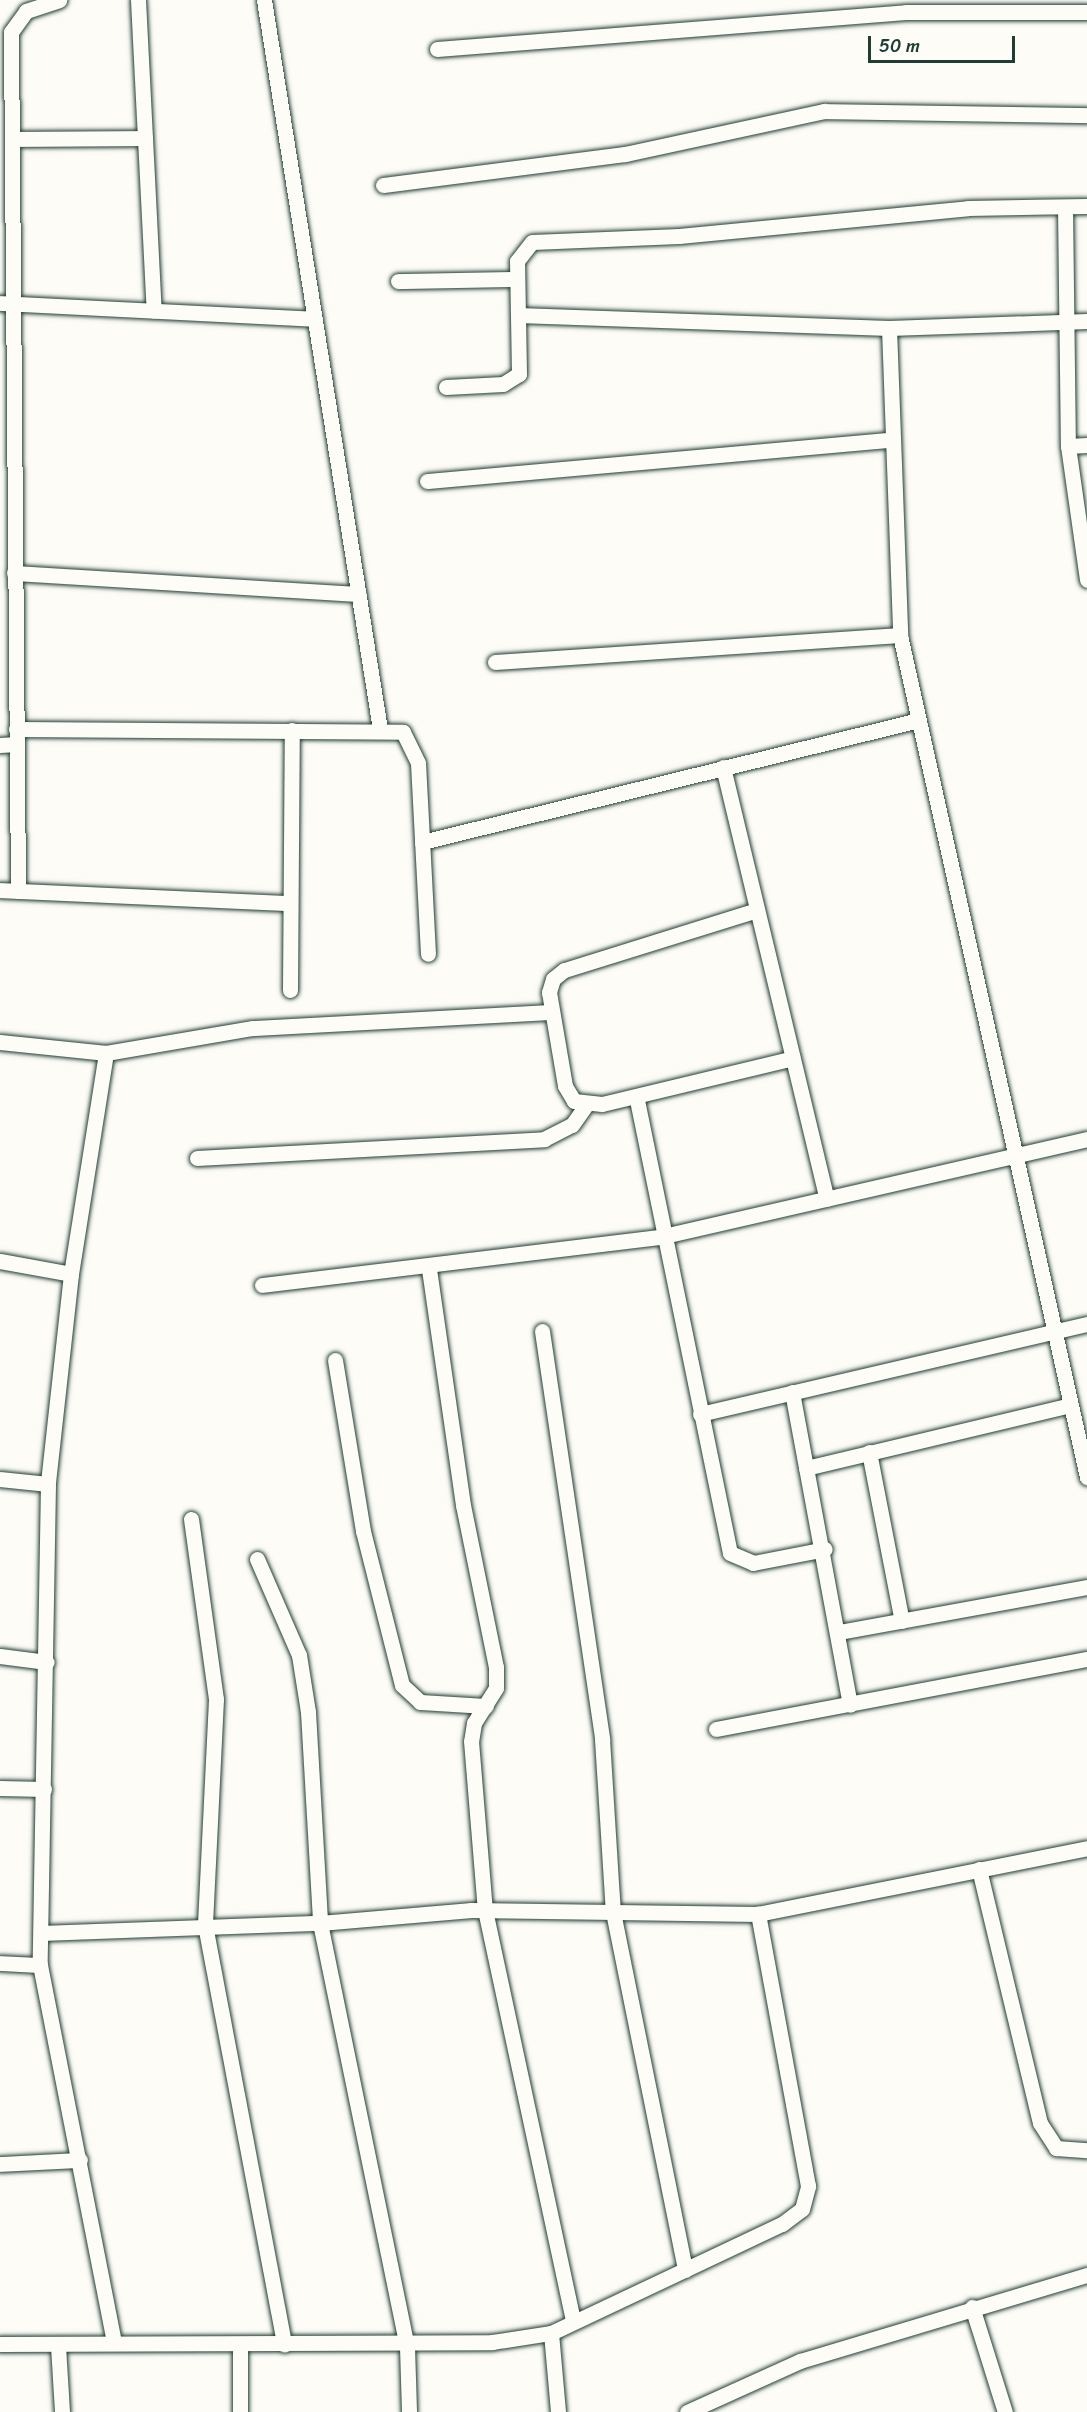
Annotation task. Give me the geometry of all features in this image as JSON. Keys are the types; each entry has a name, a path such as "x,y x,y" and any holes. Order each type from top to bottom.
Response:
{"street":[{"path":"18,891 14,573 6,440 7,304 15,139 15,20 59,0"},
{"path":"138,0 154,311"},
{"path":"264,0 311,318 380,729"},
{"path":"437,49 906,12 1087,12"},
{"path":"383,185 625,154 824,111 1087,115"},
{"path":"15,139 145,138"},
{"path":"446,387 514,379 521,365 518,279 521,249 532,242 679,236 968,208 1087,206"},
{"path":"1065,207 1063,320 1068,446 1087,580"},
{"path":"398,281 518,279"},
{"path":"7,304 311,318"},
{"path":"518,315 888,328 1063,320 1087,321"},
{"path":"888,328 888,440 900,635 915,721 1087,1477"},
{"path":"427,481 888,440"},
{"path":"1068,446 1087,445"},
{"path":"14,573 358,594"},
{"path":"495,662 900,635"},
{"path":"422,842 915,721"},
{"path":"0,745 16,736 380,729 403,732 412,745 422,842 428,954"},
{"path":"290,990 292,730"},
{"path":"723,767 827,1199"},
{"path":"0,890 289,903"},
{"path":"757,910 564,970 553,979 552,1012 565,1086 574,1101 586,1105 637,1100 793,1058"},
{"path":"0,1042 105,1053 253,1028 552,1012"},
{"path":"105,1053 71,1274 48,1484 40,1965 114,2343"},
{"path":"637,1100 730,1552 753,1563 825,1549"},
{"path":"197,1158 544,1139 572,1125 586,1105"},
{"path":"261,1285 429,1269 664,1236 1087,1139"},
{"path":"0,1261 71,1274"},
{"path":"429,1269 463,1505 496,1667 496,1688 471,1741 485,1910 573,2320"},
{"path":"700,1414 1087,1324"},
{"path":"542,1331 602,1739 614,1912 685,2270"},
{"path":"335,1360 363,1531 402,1685 420,1702 486,1706"},
{"path":"792,1392 806,1468 825,1549 850,1705"},
{"path":"806,1468 1071,1405"},
{"path":"869,1452 902,1621"},
{"path":"0,1479 48,1484"},
{"path":"191,1520 216,1699 205,1925 284,2345"},
{"path":"257,1559 298,1655 308,1713 320,1923 407,2346 409,2412"},
{"path":"839,1632 1087,1587"},
{"path":"0,1656 46,1662"},
{"path":"716,1729 1087,1659"},
{"path":"0,1788 44,1789"},
{"path":"41,1933 205,1925 320,1923 485,1910 758,1914 1087,1848"},
{"path":"979,1869 1040,2123 1056,2148 1087,2150"},
{"path":"0,2344 460,2346 551,2333 573,2320 782,2224 802,2209 808,2186 758,1914"},
{"path":"0,1964 40,1965"},
{"path":"0,2164 80,2160"},
{"path":"687,2412 800,2361 972,2307 1087,2275"},
{"path":"972,2307 1005,2412"},
{"path":"551,2333 558,2412"},
{"path":"240,2345 240,2412"},
{"path":"58,2346 62,2412"}]}
